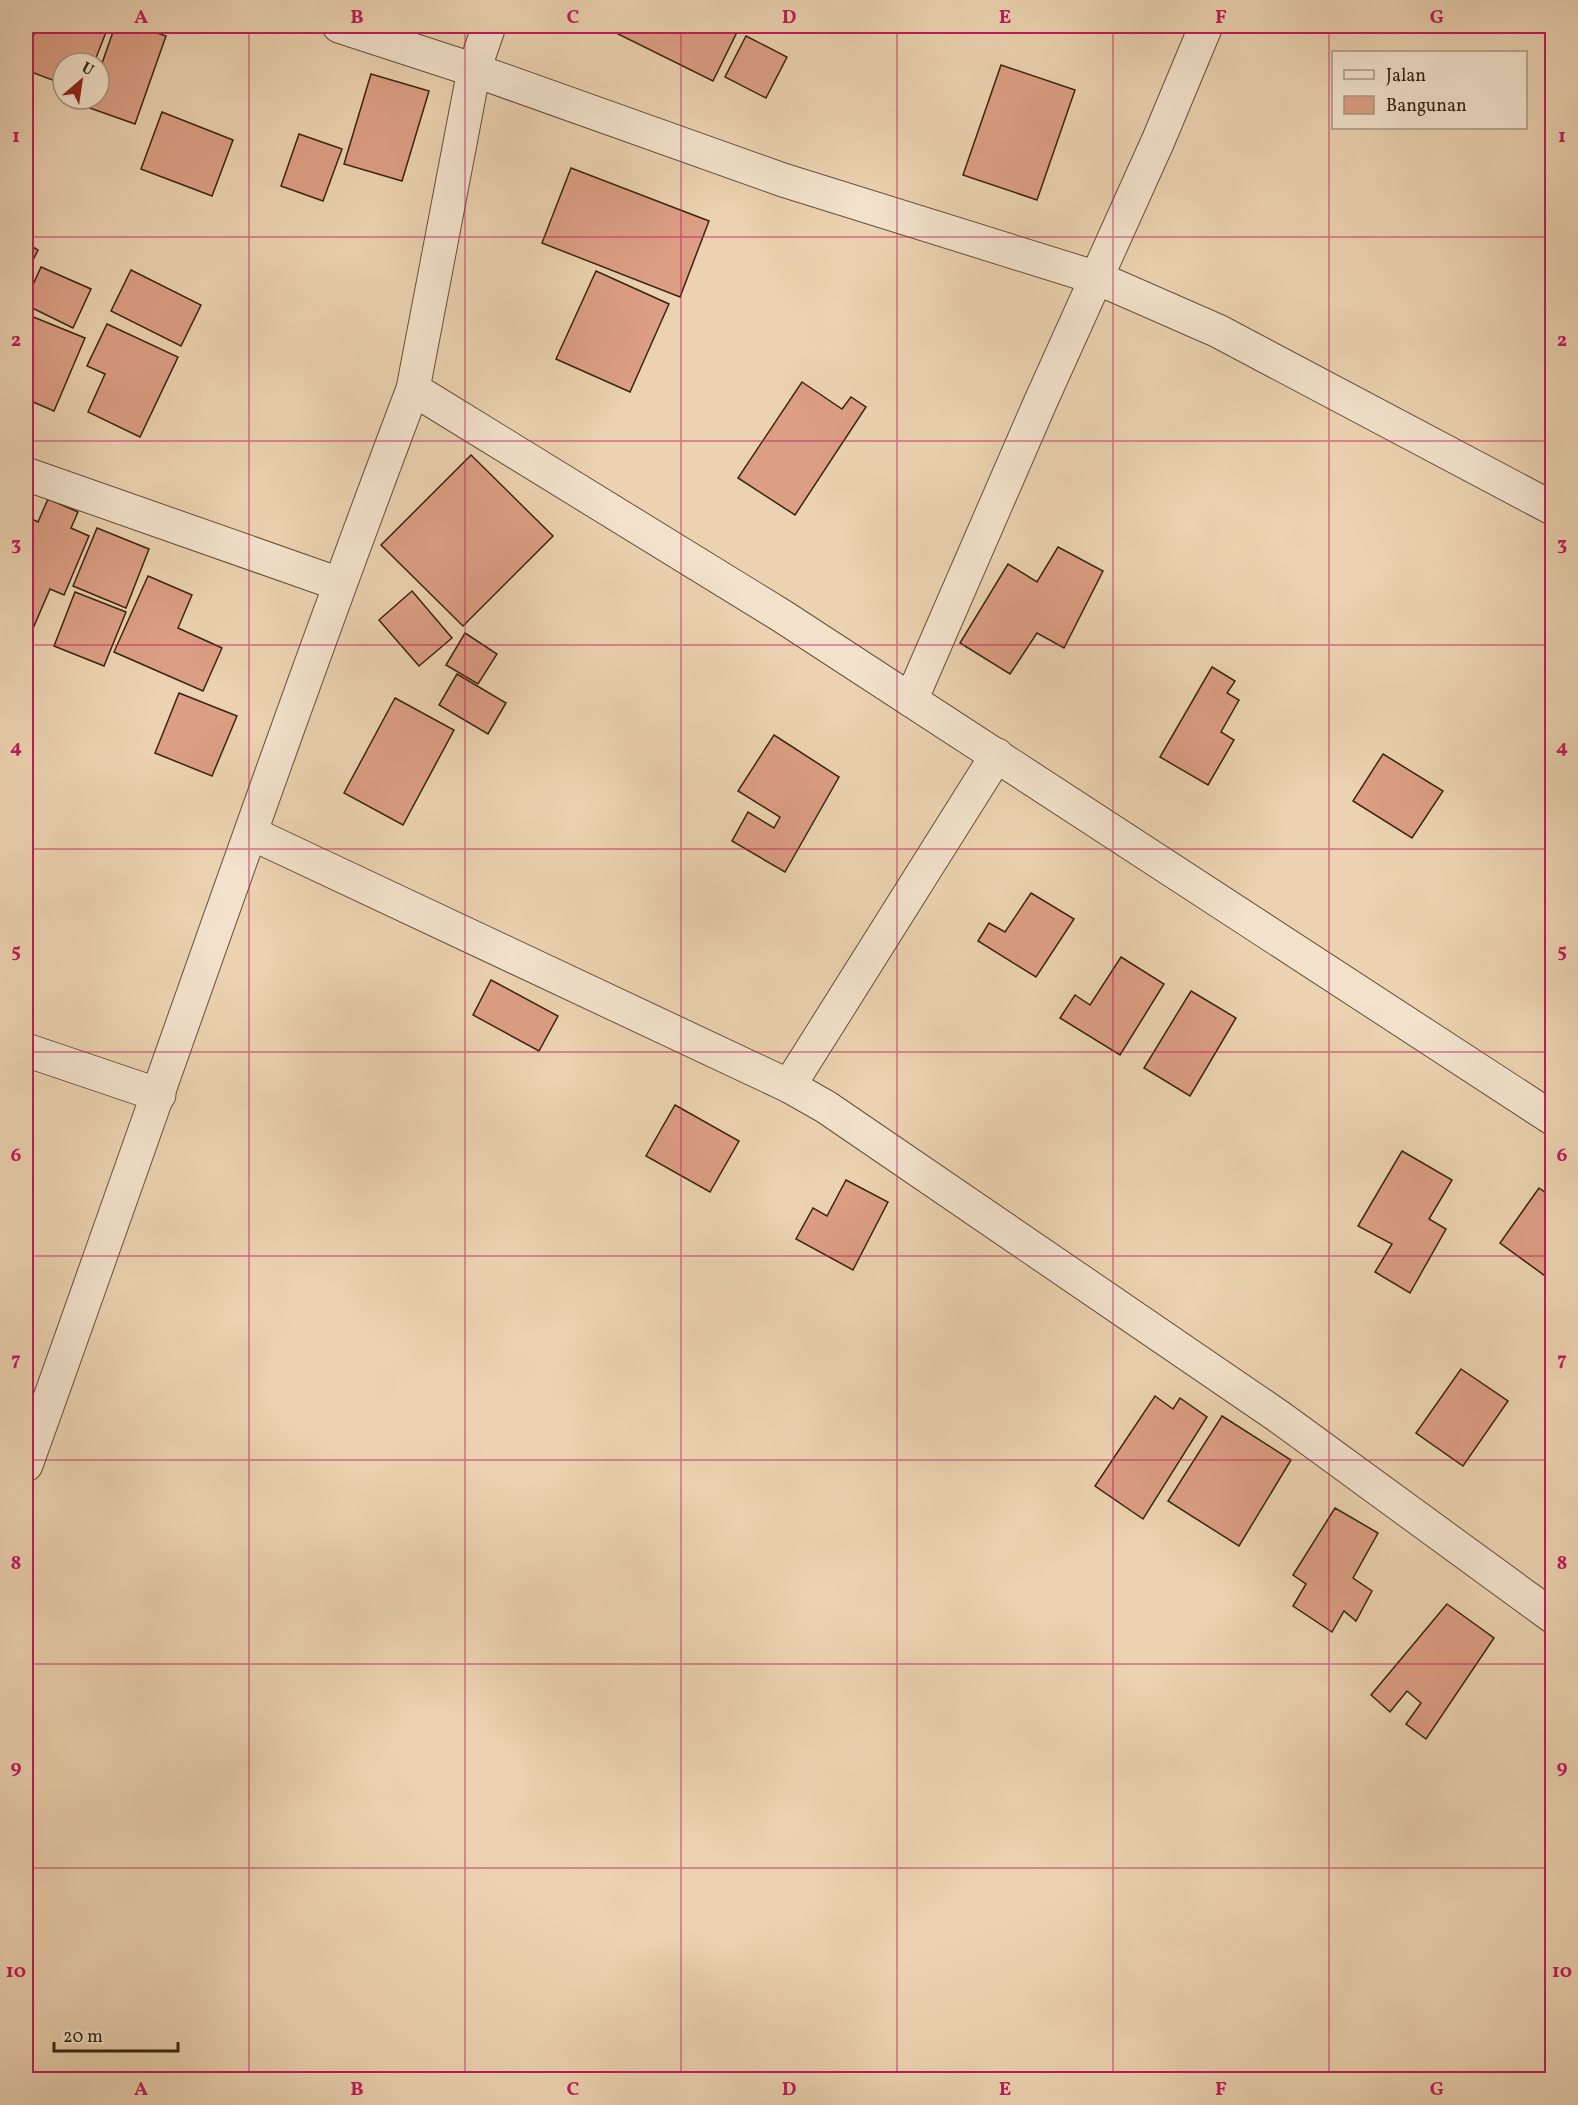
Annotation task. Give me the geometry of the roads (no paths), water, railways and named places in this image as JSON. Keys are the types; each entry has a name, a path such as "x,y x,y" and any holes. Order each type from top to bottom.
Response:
{"street":[{"path":"339,26 474,70 783,180 1097,278 1218,331 1552,508"},
{"path":"26,1465 339,584 412,389 474,70 489,26"},
{"path":"911,700 1158,141 1206,26"},
{"path":"412,389 782,616 1552,1118"},
{"path":"26,474 339,584"},
{"path":"789,1086 997,755"},
{"path":"251,833 789,1086 826,1107 1278,1416 1552,1616"},
{"path":"26,1050 159,1095"}]}
